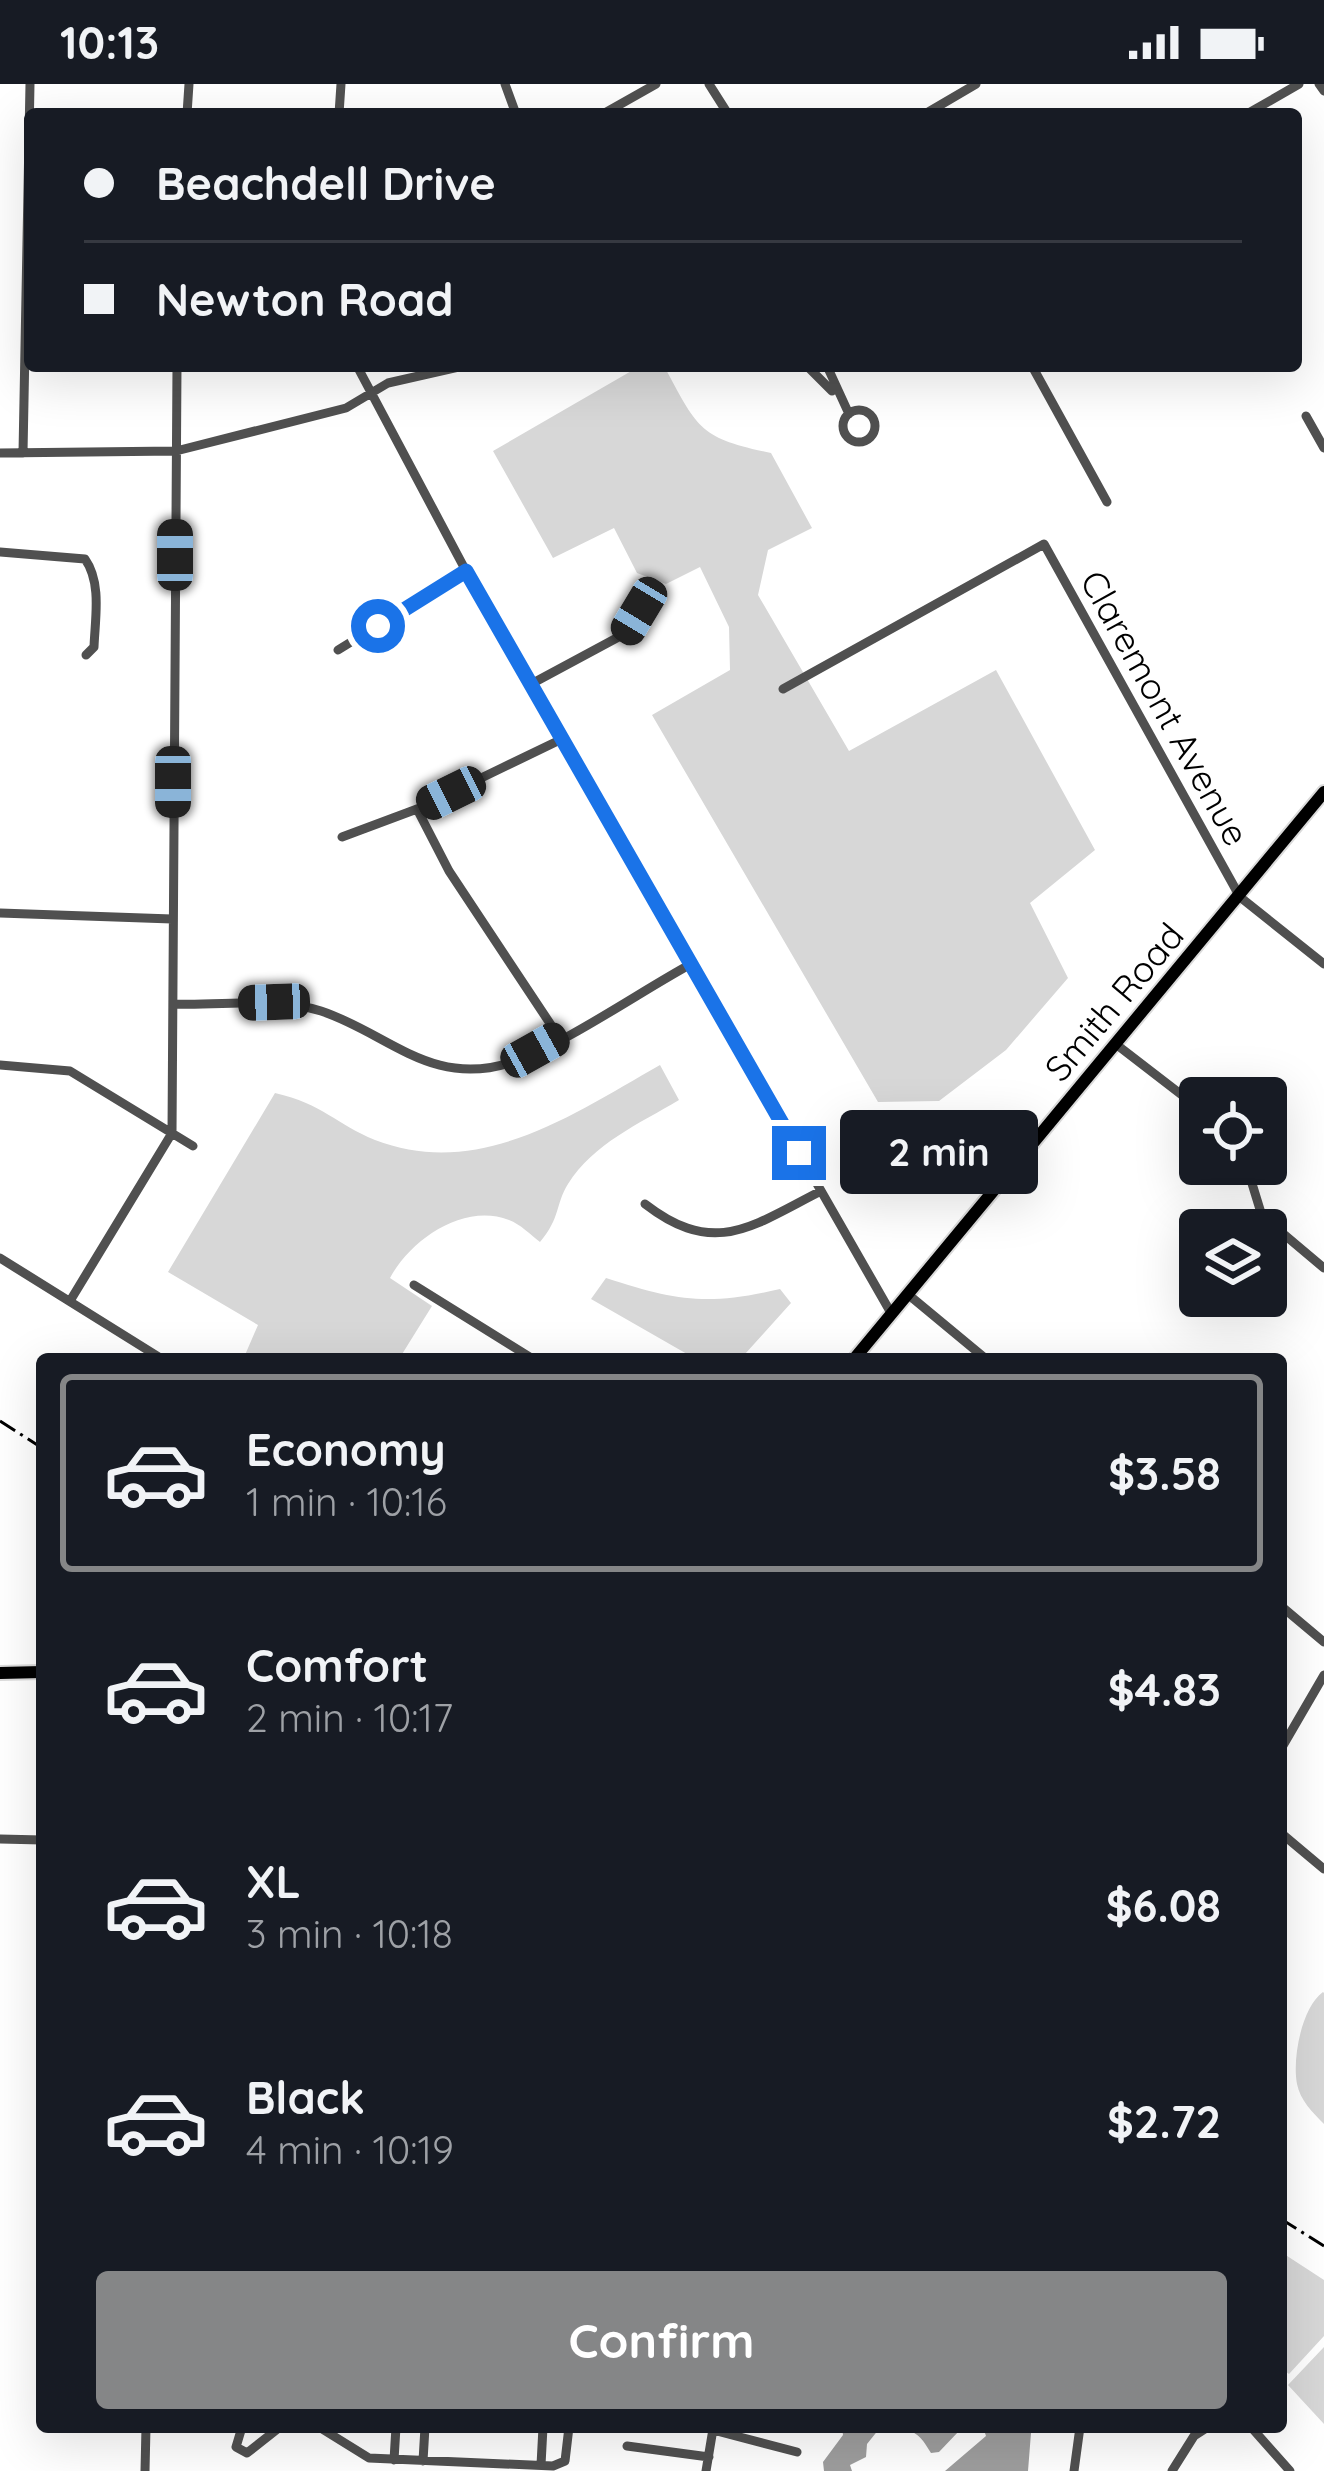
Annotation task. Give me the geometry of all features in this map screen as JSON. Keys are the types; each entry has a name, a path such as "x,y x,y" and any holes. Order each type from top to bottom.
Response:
{"main road":[{"name":"Smith Road","path":"859,1353 1324,791"},
{"path":"0,1673 36,1672"}],"street":[{"path":"614,108 656,84"},
{"path":"935,108 976,84"},
{"path":"1258,108 1300,84"},
{"path":"23,453 24,372"},
{"path":"70,1301 172,1133 177,372"},
{"path":"359,372 466,571 891,1313"},
{"path":"0,452 176,451 346,408 412,375 429,372"},
{"path":"813,372 839,397"},
{"path":"829,372 849,414"},
{"path":"1035,372 1107,502"},
{"path":"1306,416 1324,448"},
{"name":"Claremont Avenue","path":"783,689 1044,544 1240,897"},
{"path":"0,552 85,559 94,571 95,597 94,647 86,655"},
{"path":"338,650 466,571"},
{"path":"533,683 626,633 639,611"},
{"path":"342,837 417,809 564,738"},
{"path":"417,809 448,871 559,1037"},
{"path":"1240,897 1324,964"},
{"path":"0,913 172,919"},
{"path":"174,1004 274,1002 323,1011 417,1061 471,1068 512,1062 691,964"},
{"path":"1117,1045 1179,1092"},
{"path":"0,1065 70,1072 194,1146"},
{"path":"645,1204 672,1225 706,1234 736,1234 820,1191"},
{"path":"1287,1237 1324,1268"},
{"path":"0,1258 152,1353"},
{"path":"414,1285 523,1353"},
{"path":"910,1295 979,1353"},
{"path":"1287,1611 1324,1642"},
{"path":"1287,1739 1324,1675"},
{"path":"1287,1838 1324,1869"},
{"path":"0,1839 36,1840"},
{"path":"145,2471 146,2433"},
{"path":"240,2433 236,2447 247,2453 272,2433"},
{"path":"328,2433 359,2456 541,2465 565,2461 567,2433"},
{"path":"394,2460 396,2433"},
{"path":"423,2461 424,2433"},
{"path":"541,2465 543,2433"},
{"path":"706,2471 712,2433"},
{"path":"728,2433 797,2452"},
{"path":"1074,2471 1079,2433"},
{"path":"1172,2471 1199,2433"},
{"path":"1256,2433 1290,2471"},
{"path":"627,2446 709,2457"}],"shaded area":[{"path":"630,372 667,372 703,428 729,442 771,453 812,528 768,550 758,595 849,751 996,670 1095,850 1030,903 1068,978 1006,1050 939,1101 878,1102 652,715 730,670 729,627 700,567 666,584 637,573 614,528 553,558 493,451"},
{"path":"660,1065 679,1100 591,1157 568,1184 540,1242 509,1220 474,1216 440,1228 411,1250 390,1278 432,1306 403,1353 246,1353 258,1325 168,1272 275,1093 305,1103 375,1140 413,1150 451,1152 524,1136"},
{"path":"606,1278 692,1298 732,1298 780,1289 791,1303 746,1353 685,1353 591,1299"},
{"path":"1323,1992 1324,2124 1301,2095 1296,2073 1304,2021"},
{"path":"1287,2256 1324,2280 1324,2336 1289,2374"},
{"path":"1324,2347 1324,2424 1288,2385"},
{"path":"876,2433 867,2444 866,2457 850,2465 852,2471 824,2471 823,2462 843,2435"},
{"path":"914,2433 957,2433 939,2452 931,2453"},
{"path":"1031,2433 1028,2471 945,2471 986,2436"}],"railway":[{"path":"0,1421 36,1444"},
{"path":"1287,2223 1324,2246"}],"route":[{"path":"378,626 466,571 799,1153"}]}
